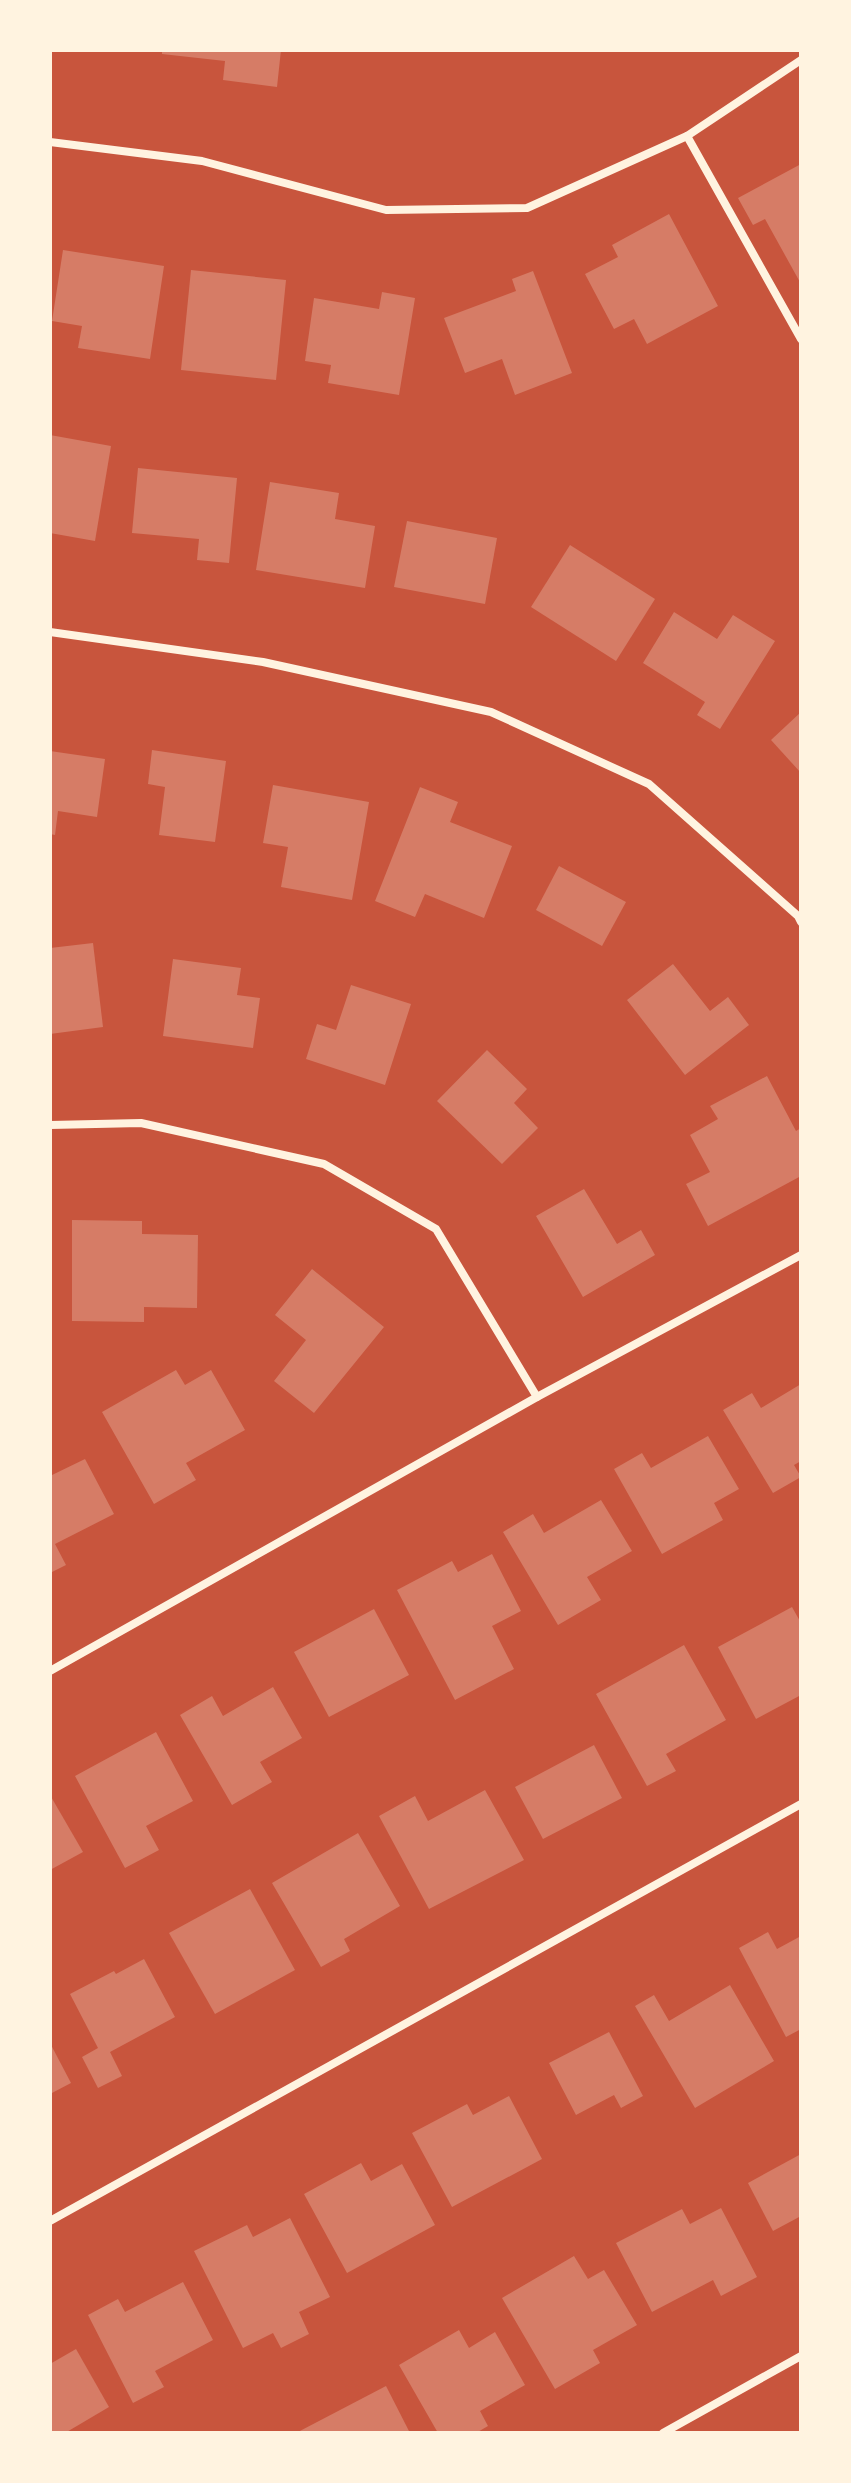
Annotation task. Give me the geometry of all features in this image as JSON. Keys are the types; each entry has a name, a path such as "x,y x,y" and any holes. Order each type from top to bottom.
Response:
{"street":[{"path":"50,142 202,161 386,210 527,208 687,136 801,60"},
{"path":"687,136 801,339"},
{"path":"50,632 263,662 491,712 649,784 801,922"},
{"path":"50,1125 141,1123 324,1164 436,1229 537,1397"},
{"path":"50,1671 537,1397 801,1255"},
{"path":"50,2221 801,1804"},
{"path":"663,2433 801,2356"}],"building":[{"path":"162,50 281,50 277,87 223,80 225,61 162,54"},
{"path":"801,164 801,284 765,219 753,225 738,198"},
{"path":"669,214 718,306 647,344 634,319 614,329 585,274 618,257 612,245"},
{"path":"63,250 164,266 150,359 78,348 82,326 52,321"},
{"path":"191,270 286,280 276,380 181,370"},
{"path":"533,271 572,373 515,395 502,359 465,373 444,318 516,291 512,279"},
{"path":"382,292 415,298 399,395 328,383 331,365 305,361 314,298 379,309"},
{"path":"50,435 111,446 95,541 50,533"},
{"path":"138,468 237,478 229,563 197,560 199,539 132,533"},
{"path":"270,482 339,493 335,519 375,526 365,588 256,570"},
{"path":"407,521 497,538 485,604 394,587"},
{"path":"570,545 655,599 616,661 531,607"},
{"path":"674,612 717,639 733,615 775,641 720,729 697,715 705,702 643,663"},
{"path":"801,712 801,773 771,740"},
{"path":"152,750 226,761 215,842 159,835 165,787 148,784"},
{"path":"50,751 105,759 97,817 58,811 55,835 50,834"},
{"path":"273,785 369,802 352,900 281,887 288,847 263,843"},
{"path":"420,787 458,802 450,822 512,846 484,918 425,894 415,917 375,901"},
{"path":"559,866 626,902 602,946 536,910"},
{"path":"93,943 103,1027 50,1034 50,948"},
{"path":"173,959 241,968 237,995 260,998 253,1048 163,1036"},
{"path":"673,964 710,1011 728,997 749,1025 685,1075 627,1000"},
{"path":"351,985 411,1004 385,1085 306,1059 317,1024 336,1030"},
{"path":"487,1050 527,1089 514,1103 538,1128 502,1164 437,1101"},
{"path":"767,1076 796,1131 801,1128 801,1176 708,1226 686,1184 710,1172 690,1135 718,1119 710,1106"},
{"path":"584,1189 617,1244 641,1230 655,1255 583,1297 536,1216"},
{"path":"72,1220 142,1221 142,1234 198,1235 197,1308 144,1307 144,1322 72,1321"},
{"path":"312,1269 384,1327 314,1413 274,1381 306,1340 275,1315"},
{"path":"176,1370 185,1385 211,1370 245,1430 186,1463 196,1480 154,1504 102,1412"},
{"path":"801,1384 801,1461 794,1465 801,1477 773,1493 723,1410 752,1393 761,1408"},
{"path":"708,1436 739,1489 714,1503 723,1520 662,1554 614,1469 642,1453 651,1468"},
{"path":"85,1459 114,1514 55,1544 66,1565 50,1573 50,1476"},
{"path":"601,1500 632,1551 587,1577 601,1600 558,1625 503,1532 533,1514 544,1533"},
{"path":"492,1554 521,1611 492,1626 514,1669 455,1700 397,1590 452,1561 458,1572"},
{"path":"792,1607 801,1623 801,1695 756,1719 718,1647"},
{"path":"374,1609 409,1675 329,1717 294,1652"},
{"path":"684,1645 726,1720 666,1754 676,1771 647,1786 596,1694"},
{"path":"273,1687 302,1738 260,1762 272,1782 232,1805 180,1715 212,1696 223,1716"},
{"path":"156,1732 193,1801 146,1826 159,1850 125,1868 75,1776"},
{"path":"594,1745 622,1798 543,1839 515,1787"},
{"path":"485,1790 524,1860 429,1909 379,1816 415,1796 428,1821"},
{"path":"50,1795 83,1852 50,1870"},
{"path":"358,1833 400,1906 344,1939 350,1951 321,1967 272,1883"},
{"path":"250,1889 295,1970 215,2014 169,1933"},
{"path":"768,1932 777,1949 801,1936 801,2029 786,2037 739,1948"},
{"path":"144,1959 175,2017 110,2052 122,2076 98,2088 82,2057 98,2048 70,1994"},
{"path":"730,1985 774,2061 695,2108 635,2006 654,1995 669,2021"},
{"path":"609,2032 643,2096 621,2108 614,2095 576,2115 549,2063"},
{"path":"50,2043 71,2083 50,2094"},
{"path":"509,2096 542,2159 452,2207 412,2133 467,2104 473,2115"},
{"path":"801,2154 801,2216 773,2231 748,2183"},
{"path":"361,2163 371,2181 402,2164 435,2225 347,2273 304,2194"},
{"path":"721,2208 757,2277 721,2296 713,2280 652,2312 616,2243 682,2209 690,2224"},
{"path":"290,2218 330,2297 299,2312 309,2334 281,2348 273,2333 243,2348 194,2251 247,2225 253,2237"},
{"path":"574,2256 588,2279 604,2270 637,2325 593,2350 600,2363 555,2389 502,2298"},
{"path":"183,2282 213,2340 155,2371 164,2387 133,2403 88,2315 118,2299 125,2312"},
{"path":"459,2330 469,2348 495,2332 525,2385 480,2411 488,2426 476,2433 438,2433 399,2365"},
{"path":"76,2349 109,2407 65,2433 50,2433 50,2364"},
{"path":"386,2386 410,2433 296,2433"}]}
